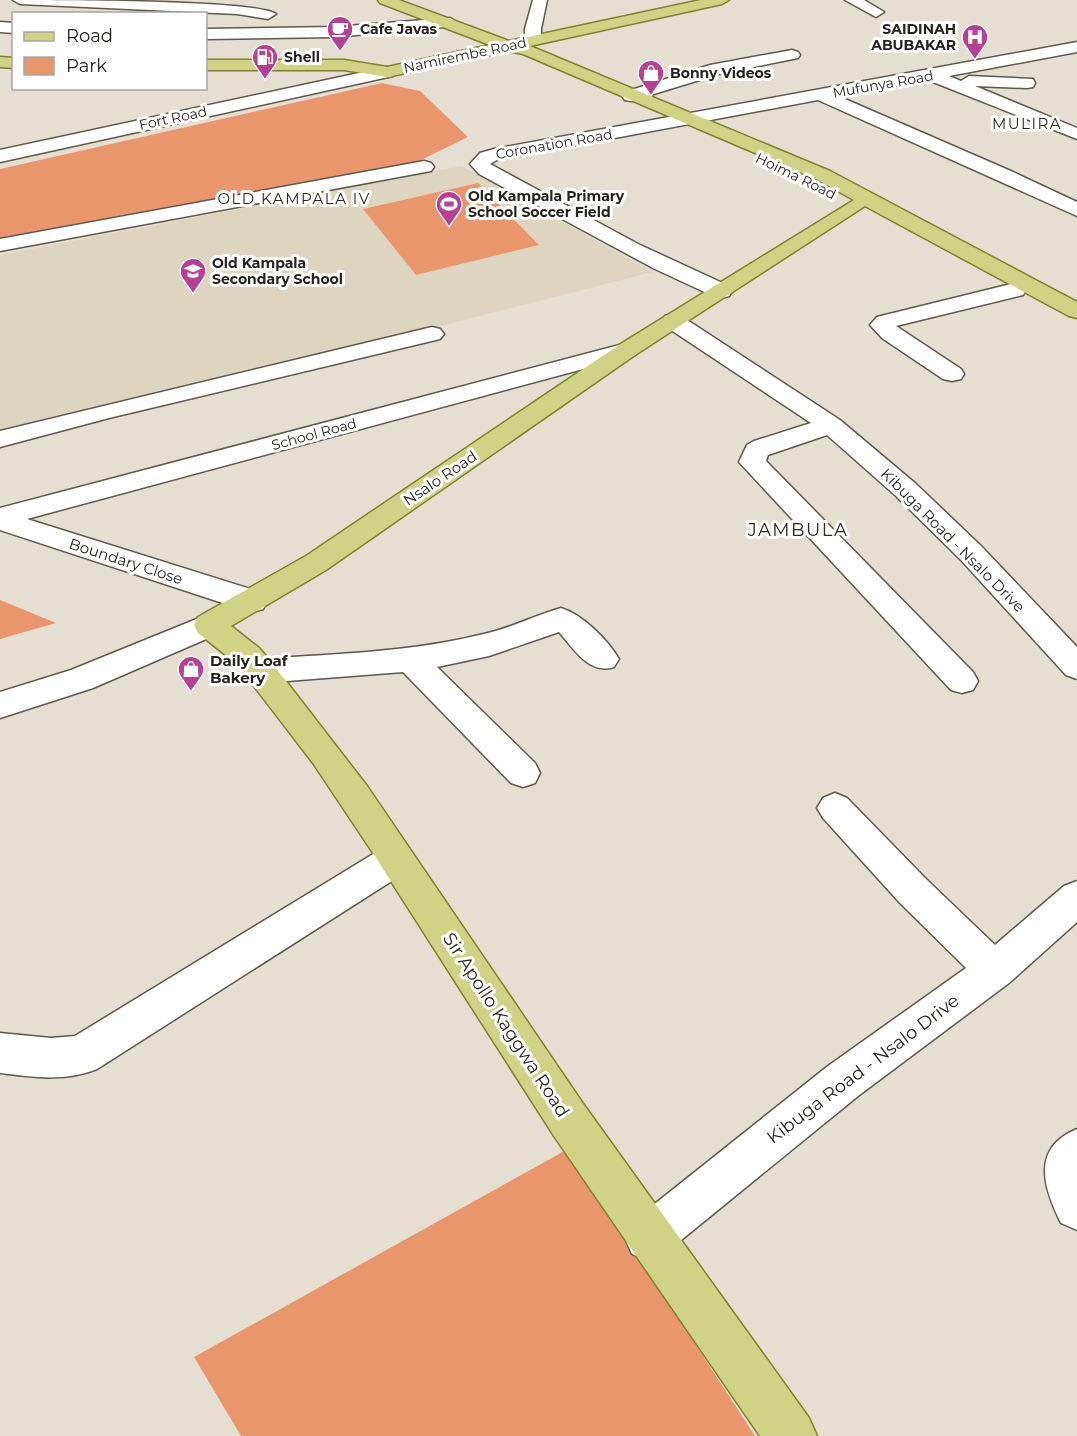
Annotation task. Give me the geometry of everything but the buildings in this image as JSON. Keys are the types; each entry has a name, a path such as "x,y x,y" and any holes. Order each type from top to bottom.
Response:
{"main road":[{"name":"Hoima Road","path":"385,0 507,46 527,50 631,96 856,205 1077,324"},
{"name":"Namirembe Road","path":"207,65 344,65 387,72 722,0"},
{"name":"Hoima Road","path":"507,46 516,54 823,175 1077,311"},
{"name":"Nsalo Road","path":"209,626 316,562 627,350 856,205"},
{"name":"Sir Apollo Kaggwa Road","path":"209,626 248,656 322,750 648,1238 790,1436"}],"street":[{"path":"20,0 122,10 237,9 268,14"},
{"path":"533,40 533,29 540,0"},
{"path":"852,0 876,12"},
{"path":"207,34 334,33 450,24"},
{"name":"Mufunya Road","path":"682,121 820,95 939,77 1077,47"},
{"path":"631,96 716,69 768,61 792,54"},
{"name":"Fort Road","path":"346,81 368,68"},
{"name":"Fort Road","path":"0,156 387,72"},
{"path":"939,77 1027,84"},
{"path":"939,77 1077,134"},
{"path":"820,95 1006,176 1077,210"},
{"name":"Coronation Road","path":"682,121 494,155 487,157 479,164 486,170 650,258 721,291"},
{"path":"0,245 424,167"},
{"path":"952,374 890,333 882,325 885,322 1015,290"},
{"name":"Kibuga Road - Nsalo Drive","path":"673,321 831,425 906,490 971,553 1077,667"},
{"path":"0,439 103,412 432,334"},
{"name":"School Road","path":"0,519 627,350"},
{"path":"831,425 763,447 756,451 752,462 962,681"},
{"name":"Boundary Close","path":"0,519 252,601"},
{"path":"261,671 412,661 469,650 537,630 561,619 567,622 603,659"},
{"name":"Nsalo Road","path":"0,705 82,680 209,626"},
{"path":"412,661 524,773"},
{"path":"835,808 945,924 995,970"},
{"path":"0,1053 50,1059 65,1059 82,1055 396,859"},
{"name":"Kibuga Road - Nsalo Drive","path":"648,1238 843,1081 995,970 1077,898"},
{"path":"1077,1151 1068,1158 1065,1176 1077,1207"}],"shaded area":[{"name":"Old Kampala Secondary School","path":"462,166 653,272 413,333 0,431 0,255"}],"green space":[{"path":"382,83 420,91 468,137 417,162 0,238 0,169"},
{"name":"Old Kampala Primary School Soccer Field","path":"478,183 539,245 416,275 363,209"},
{"path":"0,600 56,623 0,639"},
{"path":"568,1149 755,1436 241,1436 194,1357"}],"place":[{"name":"Cafe Javas","path":"340,52"},
{"name":"SAIDINAH ABUBAKAR","path":"975,60"},
{"name":"Shell","path":"265,80"},
{"name":"Bonny Videos","path":"651,96"},
{"name":"Old Kampala Primary School Soccer Field","path":"449,227"},
{"name":"Old Kampala Secondary School","path":"193,294"},
{"name":"Daily Loaf Bakery","path":"191,692"}],"district":[{"name":"MULIRA","path":"1027,123"},
{"name":"OLD KAMPALA IV","path":"294,198"},
{"name":"JAMBULA","path":"798,530"}]}
